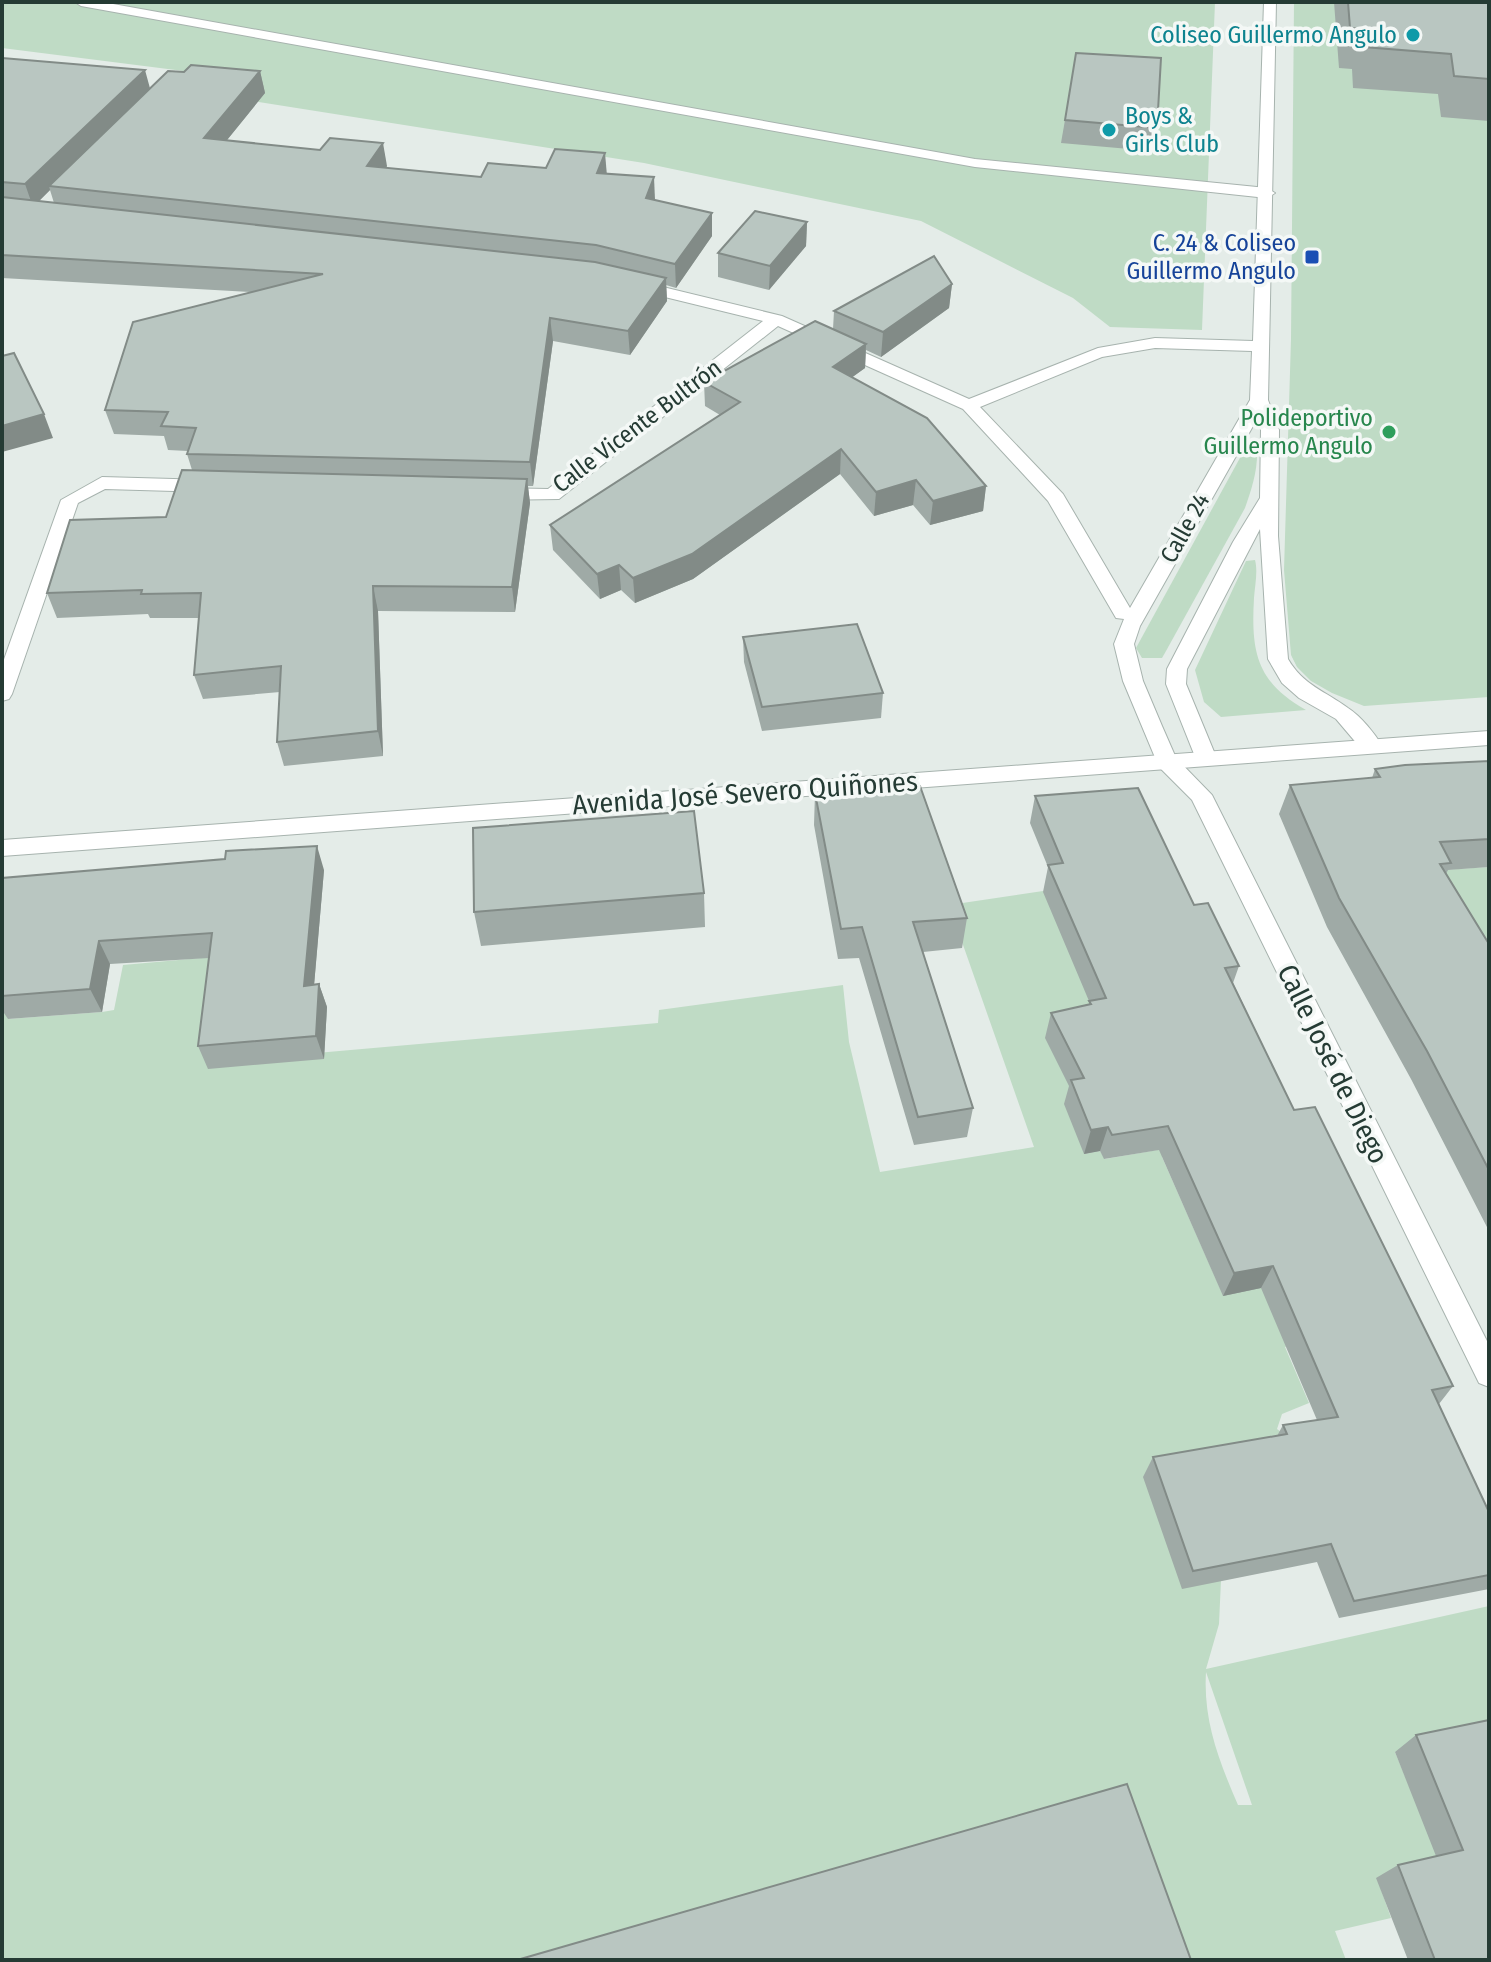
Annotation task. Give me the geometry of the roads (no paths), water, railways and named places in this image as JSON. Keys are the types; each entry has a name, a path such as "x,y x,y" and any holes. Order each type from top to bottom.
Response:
{"street":[{"path":"81,2 975,163 1267,193"},
{"name":"Calle 24","path":"1167,762 1133,681 1124,644 1143,603 1259,400 1270,2"},
{"path":"612,280 776,319 969,405 1056,498 1123,613"},
{"name":"Calle Vicente Bultrón","path":"474,493 552,495 776,319"},
{"path":"969,405 1098,353 1155,343 1261,346"},
{"path":"1259,400 1270,430 1268,500 1271,593 1278,659 1289,678 1306,693 1343,714 1372,747"},
{"path":"2,694 70,500 102,483 226,486"},
{"path":"1206,759 1176,684 1177,669 1242,542 1268,500"},
{"name":"Avenida José Severo Quiñones","path":"2,848 1489,738"},
{"name":"Calle José de Diego","path":"1167,762 1201,795 1413,1227 1489,1374"}],"place":[{"name":"Coliseo Guillermo Angulo","path":"1413,35"},
{"name":"Boys & Girls Club","path":"1109,130"},
{"name":"C. 24 & Coliseo Guillermo Angulo","path":"1312,257"},
{"name":"Polideportivo Guillermo Angulo","path":"1389,432"}]}
